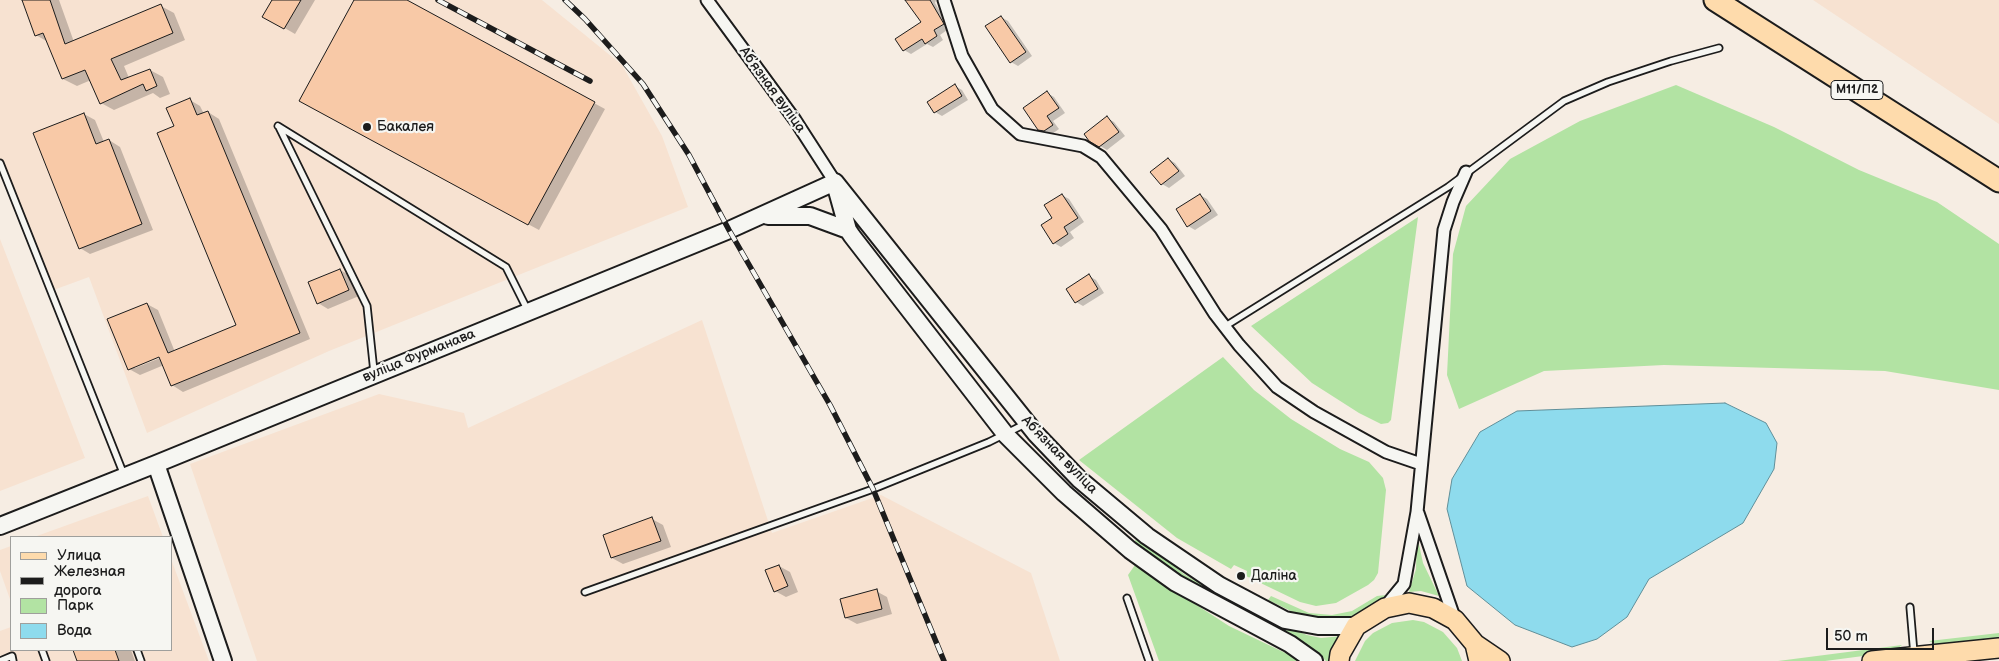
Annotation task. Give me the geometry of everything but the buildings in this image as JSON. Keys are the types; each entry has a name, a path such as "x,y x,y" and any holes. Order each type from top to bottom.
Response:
{"highway":[{"name":"М11/П2","path":"1715,0 1999,181"}],"main road":[{"path":"1339,661 1340,654 1356,626 1385,608 1409,604 1434,608 1455,620 1477,653 1500,661"},
{"path":"1872,661 1999,648"}],"street":[{"name":"Абʼязная вуліца","path":"707,0 795,120 835,182 1027,423 1079,479 1146,536 1219,586 1286,620 1318,626 1356,626"},
{"path":"944,0 962,56 992,109 1020,134 1083,146 1101,157 1161,230 1224,327 1277,387 1314,412 1386,452 1421,464"},
{"path":"1385,608 1404,584 1417,512 1444,230 1453,202 1466,172"},
{"name":"Абʼязная вуліца","path":"835,182 848,230 1006,435 1064,493 1130,550 1176,584 1290,644 1314,661"},
{"name":"вуліца Фурманава","path":"0,526 758,217 835,182"},
{"path":"758,217 810,216 848,230"},
{"path":"156,464 223,661"},
{"path":"1417,512 1455,620"}],"lane":[{"path":"1224,327 1448,187 1564,101 1617,79 1719,48"},
{"path":"374,374 367,306 278,126 506,267 528,311"},
{"path":"0,163 125,476"},
{"path":"586,592 872,489 1006,435 1027,423"},
{"path":"1127,598 1150,661"},
{"path":"1910,607 1914,658"},
{"path":"0,661 12,656 14,661"}],"shaded area":[{"path":"0,0 542,0 622,65 662,136 688,207 329,351 147,433 89,277 48,292 0,170"},
{"path":"1813,0 1999,0 1999,124"},
{"path":"0,239 85,458 0,491"},
{"path":"702,320 772,533 881,495 1031,573 1060,661 257,661 190,464 379,394 464,413 468,428"},
{"path":"148,496 163,536 37,536"},
{"path":"10,546 10,599 0,571 0,550"},
{"path":"172,562 209,661 0,661 0,631 10,627 10,651 172,651"}],"green space":[{"path":"1676,85 1774,127 1859,170 1937,202 1999,244 1999,390 1885,371 1664,365 1544,371 1459,409 1447,375 1453,254 1466,206 1510,159 1580,121"},
{"path":"1418,217 1391,420 1388,423 1381,424 1359,413 1312,383 1251,326"},
{"path":"1223,357 1254,390 1291,419 1340,449 1369,462 1383,478 1386,490 1378,573 1368,585 1336,603 1316,606 1300,602 1246,576 1247,571 1234,565 1231,569 1177,538 1079,460"},
{"path":"1417,535 1423,563 1439,596 1421,591 1409,592 1416,569"},
{"path":"1138,537 1184,574 1232,603 1307,635 1321,638 1342,636 1332,661 1326,661 1317,652 1290,633 1254,617 1179,576 1134,542"},
{"path":"1135,565 1229,626 1302,661 1159,661 1128,575"},
{"path":"1386,595 1368,611 1340,620 1315,620 1297,614 1268,600 1271,596 1309,613 1332,615 1352,611 1377,596"},
{"path":"1413,620 1424,622 1443,632 1457,648 1462,661 1355,661 1365,641 1373,633 1392,623"},
{"path":"1999,633 1999,640 1939,646 1929,641"},
{"path":"1902,645 1896,650 1886,653 1825,661 1778,661"}],"water":[{"path":"1725,403 1766,423 1777,443 1774,469 1743,523 1649,579 1627,617 1597,639 1572,647 1515,625 1467,586 1447,509 1452,479 1480,432 1517,411"}],"railway":[{"path":"438,0 590,81"},
{"path":"565,0 585,19 643,84 689,155 729,230 830,405 873,489 944,661"}],"place":[{"name":"Бакалея","path":"367,127"},
{"name":"Даліна","path":"1241,576"}]}
